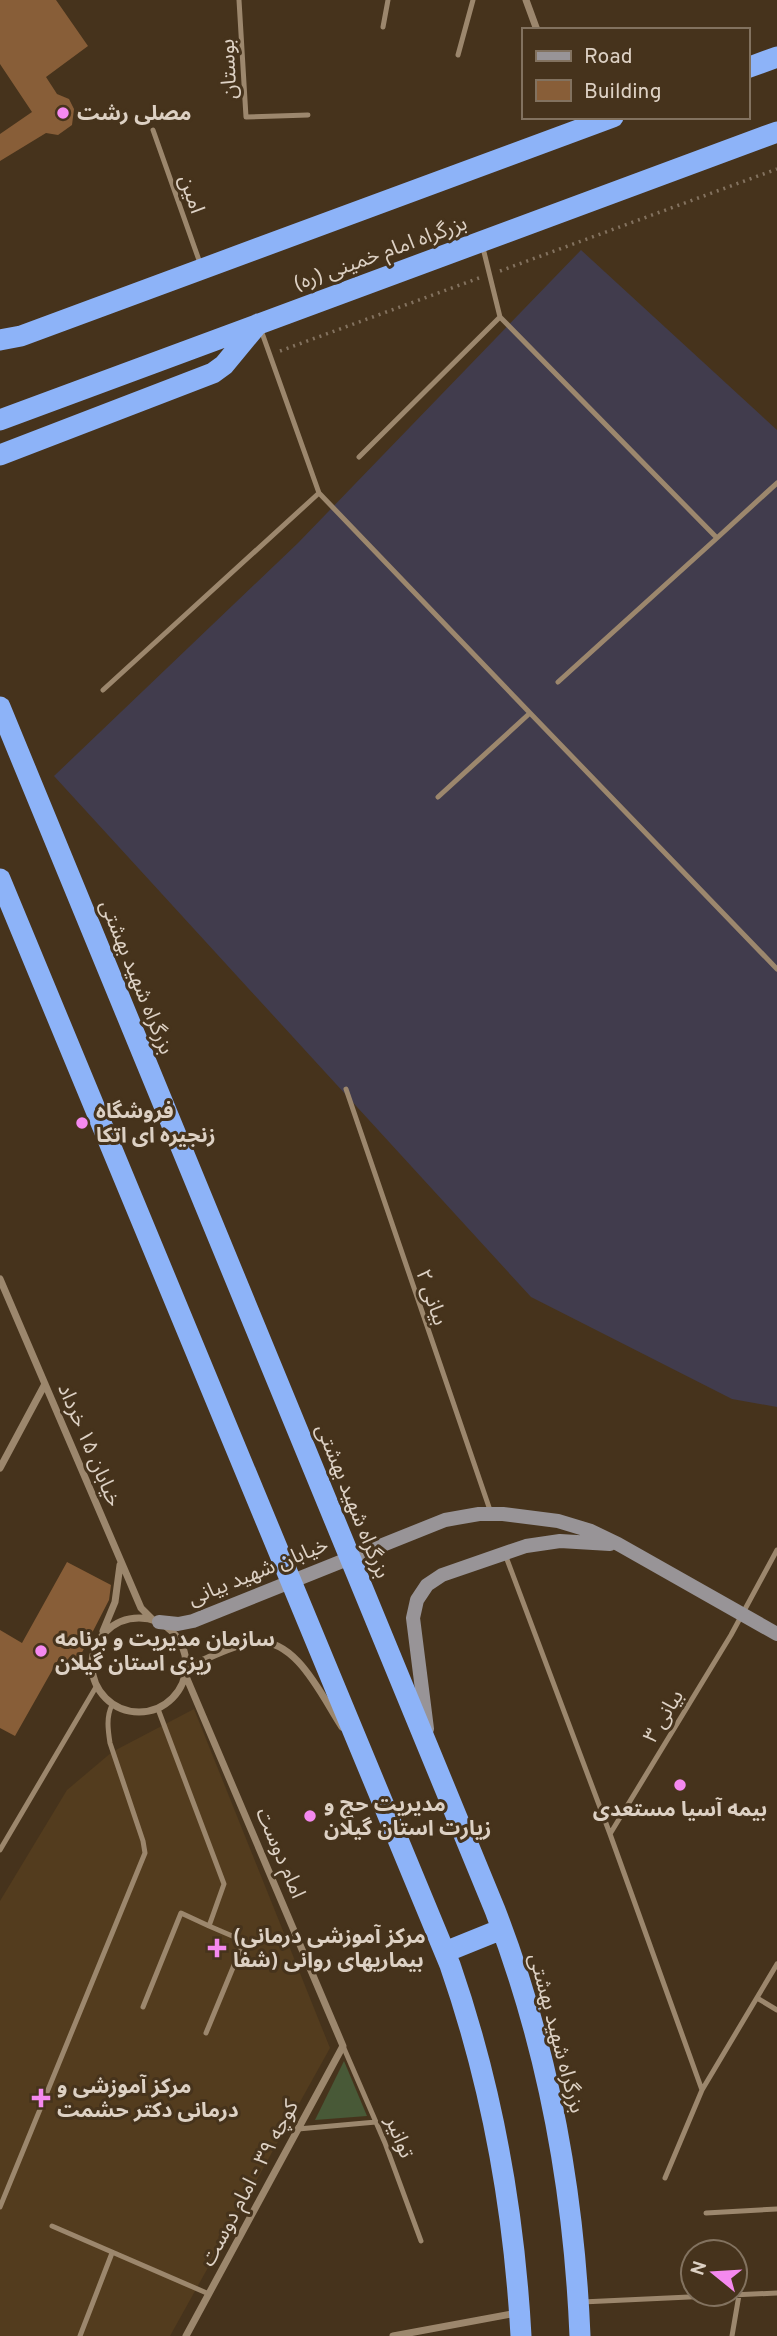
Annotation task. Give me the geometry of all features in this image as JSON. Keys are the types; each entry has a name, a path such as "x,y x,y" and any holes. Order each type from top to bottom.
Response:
{"highway":[{"path":"749,67 777,57"},
{"path":"0,340 21,336 576,127 606,119"},
{"name":"بزرگراه امام خمینی (ره)","path":"0,420 777,132"},
{"path":"0,455 213,373 224,365 259,324"},
{"name":"بزرگراه شهید بهشتی","path":"0,707 502,1929 530,2014 554,2111 570,2209 580,2336"},
{"path":"0,879 445,1952 474,2042 498,2138 512,2227 521,2336"},
{"path":"445,1952 502,1929"}],"street":[{"path":"526,0 536,28"},
{"name":"خیابان ۱۵ خرداد","path":"0,1279 141,1608 156,1621"},
{"path":"0,1468 45,1384"},
{"name":"خیابان شهید بیانی","path":"156,1621 183,1624 445,1520 462,1515 491,1514 558,1521 591,1531 777,1634"},
{"path":"429,1751 413,1625 413,1612 423,1589 437,1577 505,1553 560,1541 618,1544"},
{"path":"119,1558 120,1582 115,1602 97,1643 91,1665 96,1687 112,1705 134,1713 158,1709 174,1697 185,1673 195,1663 250,1643 268,1642 286,1649 299,1662 373,1775"},
{"path":"97,1643 108,1629 123,1620 135,1618 156,1621 170,1629 181,1644 185,1656 185,1673"},
{"name":"امام دوست","path":"185,1673 343,2046"},
{"name":"کوچه ۳۹ - امام دوست","path":"186,2336 343,2046"},
{"path":"393,2336 520,2312"}],"lane":[{"name":"بوستان","path":"239,0 246,117 308,116"},
{"path":"383,27 388,0"},
{"path":"458,55 473,0"},
{"name":"امین","path":"153,130 202,269"},
{"path":"481,241 500,317 717,538"},
{"path":"359,457 500,317"},
{"path":"259,324 319,493 777,970"},
{"path":"558,682 777,484"},
{"path":"103,690 319,493"},
{"path":"438,797 530,713"},
{"name":"بیانی ۲","path":"346,1089 491,1514"},
{"name":"بیانی ۳","path":"610,1833 742,1614 777,1550"},
{"path":"505,1553 610,1833 702,2090"},
{"path":"0,1850 96,1687"},
{"path":"0,2207 145,1853 110,1744 107,1729 112,1705"},
{"path":"158,1709 224,1884 209,1926"},
{"path":"143,2007 181,1913 244,1941 206,2033"},
{"path":"665,2178 702,2090 777,1964"},
{"path":"757,1998 777,2011"},
{"name":"توانیر","path":"343,2046 376,2122 421,2241"},
{"path":"298,2129 376,2122"},
{"path":"706,2213 777,2209"},
{"path":"52,2226 209,2294"},
{"path":"80,2336 112,2253"},
{"path":"749,2294 777,2293"},
{"path":"579,2302 679,2298"},
{"path":"732,2336 737,2308"}],"path":[{"path":"270,355 777,169"}],"shaded area":[{"path":"581,250 777,430 777,1407 732,1399 531,1297 54,776 298,543"},
{"name":"(مرکز آموزشی درمانی بیماریهای روانی (شفا","path":"194,1709 330,2048 170,2336 0,2336 0,1901 67,1790 112,1752"}],"green space":[{"path":"344,2061 367,2116 315,2120"}],"building":[{"path":"0,0 56,0 88,46 46,77 57,94 69,99 74,109 72,125 58,135 46,133 0,161 0,134 32,112 0,64"},
{"name":"سازمان مدیریت و برنامه ریزی استان گیلان","path":"67,1562 111,1585 109,1600 73,1670 58,1660 15,1736 0,1728 0,1630 22,1643"}],"place":[{"name":"مصلی رشت","path":"63,113"},
{"name":"فروشگاه زنجیره ای اتکا","path":"82,1123"},
{"name":"سازمان مدیریت و برنامه ریزی استان گیلان","path":"41,1651"},
{"name":"بیمه آسیا مستعدی","path":"680,1785"},
{"name":"مدیریت حج و زیارت استان گیلان","path":"310,1816"},
{"name":"(مرکز آموزشی درمانی بیماریهای روانی (شفا","path":"217,1948"},
{"name":"مرکز آموزشی و ‌درمانی دکتر حشمت","path":"41,2098"}]}
